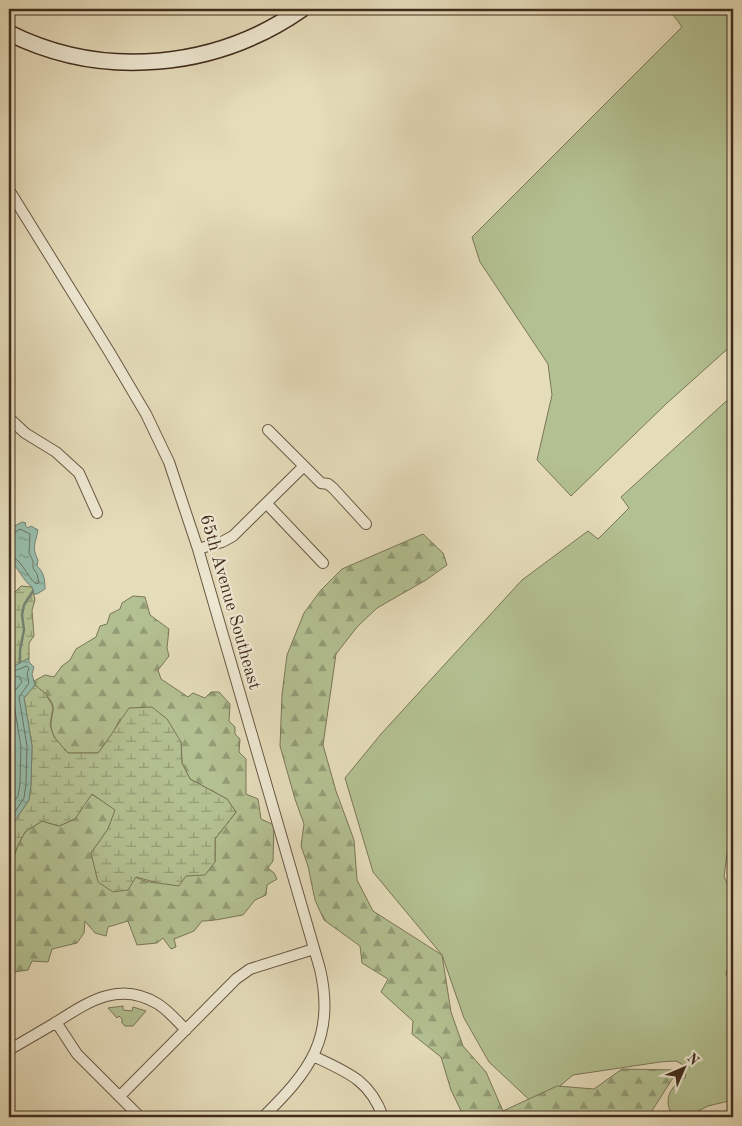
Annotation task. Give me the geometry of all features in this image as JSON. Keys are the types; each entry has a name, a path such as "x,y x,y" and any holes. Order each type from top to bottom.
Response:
{"street":[{"path":"9,33 40,46 75,56 115,62 155,62 195,56 234,45 272,28 302,9"},
{"name":"65th Avenue Southeast","path":"9,190 110,353 152,425 169,462 198,549 314,949 325,996 320,1038 313,1056 297,1082 262,1117"},
{"path":"9,418 25,433 56,452 79,473 97,513"},
{"path":"268,430 321,483 328,484 333,488 366,524"},
{"path":"198,549 222,542 233,536 304,466"},
{"path":"266,504 323,562"},
{"path":"120,1096 236,979 250,969 314,949"},
{"path":"9,1050 88,1002 113,994 131,994 159,1004 186,1030"},
{"path":"56,1022 77,1054 140,1117"},
{"path":"313,1056 345,1071 364,1084 375,1098 383,1117"}],"green space":[{"path":"669,9 733,9 733,344 666,404 571,496 537,460 552,395 548,364 480,262 472,237 682,27"},
{"path":"733,395 733,808 724,877 733,895 733,951 726,974 733,985 733,1100 708,1106 692,1114 733,1113 733,1117 648,1117 649,1115 687,1114 670,1111 668,1105 671,1091 677,1083 686,1077 682,1064 676,1061 573,1075 536,1106 489,1062 464,1018 442,955 373,872 345,778 381,734 522,580 588,531 598,539 629,508 621,497"},
{"path":"423,534 443,553 447,565 426,580 377,608 357,627 336,654 323,745 336,791 354,840 357,880 373,911 442,955 451,1012 463,1046 486,1072 503,1111 557,1086 594,1089 622,1069 678,1070 648,1117 464,1117 451,1090 441,1057 412,1034 413,1021 381,992 388,979 362,963 360,946 324,920 315,900 308,866 301,846 304,824 280,746 282,695 287,655 304,613 321,590 342,569"},
{"path":"21,586 32,587 35,600 32,610 34,636 29,643 29,658 9,669 9,591 15,592"},
{"path":"133,596 145,597 150,615 169,629 167,648 169,656 158,670 161,679 188,697 193,693 205,698 211,692 219,692 230,704 229,721 235,727 235,734 240,739 239,752 246,759 246,794 258,799 261,819 274,825 273,861 268,868 277,879 267,885 266,895 255,900 243,915 202,921 194,931 174,939 176,947 171,949 163,938 157,943 137,945 128,921 108,927 106,936 95,933 85,921 84,933 77,943 52,949 48,962 32,961 28,970 14,972 9,979 9,870 25,832 42,821 59,826 75,819 91,794 116,809 108,829 91,853 141,880 164,883 187,876 215,862 215,839 236,812 227,799 190,779 182,763 181,742 120,719 111,737 98,753 68,753 52,732 52,702 38,688 34,681 45,675 54,677 62,666 70,660 76,649 96,637 100,626 107,624 110,614 120,609 122,603"},
{"path":"35,685 46,694 53,707 50,725 54,737 68,753 98,753 129,708 152,707 167,719 181,742 182,763 190,779 227,799 236,812 215,839 215,862 205,875 186,876 179,886 136,877 128,890 113,892 98,882 91,853 108,829 115,810 92,794 75,819 59,826 42,821 25,832 9,870 9,829 29,800 32,746 24,698"},
{"path":"733,951 733,985 726,974"},
{"path":"123,1006 123,1010 132,1011 133,1007 146,1011 133,1026 125,1026 122,1023 122,1019 119,1016 117,1018 108,1008"}],"water":[{"path":"22,522 26,523 25,525 28,528 31,526 38,530 35,552 38,560 37,566 44,576 45,589 37,594 34,594 32,587 9,561 9,529"},
{"path":"29,658 29,662 34,667 32,674 35,685 24,698 32,746 31,784 29,800 9,829 9,669"}],"waterway":[{"path":"20,662 24,630 22,615 24,605 33,591"}]}
